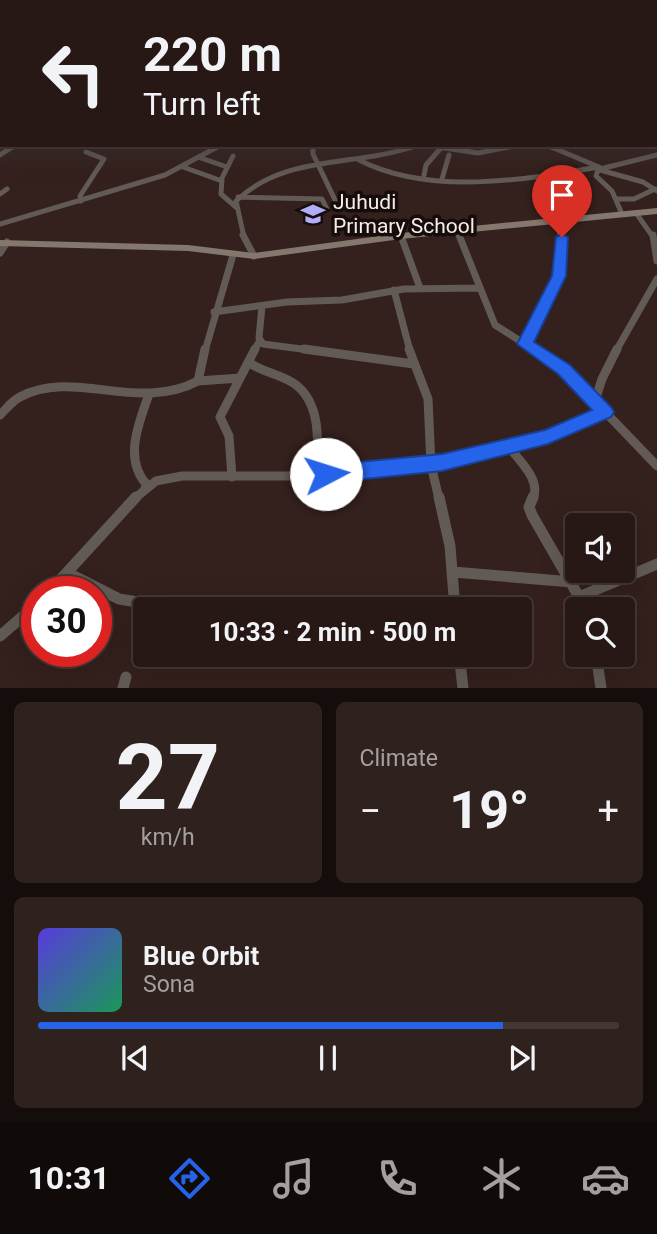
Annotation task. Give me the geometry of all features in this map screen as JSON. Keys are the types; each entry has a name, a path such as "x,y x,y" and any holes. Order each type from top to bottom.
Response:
{"street":[{"path":"0,225 183,167 217,147"},
{"path":"313,147 312,153 336,202"},
{"path":"238,197 276,174 319,164 389,157 413,147"},
{"path":"433,147 478,153 508,147"},
{"path":"551,147 600,169 643,182 656,190"},
{"path":"424,175 429,161 440,149"},
{"path":"81,201 80,197 104,159 86,152"},
{"path":"442,179 449,155"},
{"path":"359,160 382,172 482,181 600,169 657,155"},
{"path":"233,156 222,181 222,196 237,208"},
{"path":"201,158 227,167"},
{"path":"183,167 222,181"},
{"path":"600,169 596,176 617,199 622,215"},
{"path":"0,194 7,189"},
{"path":"617,199 634,199 656,190"},
{"path":"238,197 237,208 242,234 254,256"},
{"path":"238,197 322,199 327,209"},
{"path":"0,253 3,243 178,248 254,256 401,236 657,211"},
{"path":"636,213 653,234 657,261"},
{"path":"525,344 561,271 562,237 556,222"},
{"path":"458,232 468,251 479,288 495,325 554,361 657,466"},
{"path":"401,236 420,288"},
{"path":"198,381 214,312 233,255"},
{"path":"595,401 607,366 640,302 657,279"},
{"path":"214,312 342,300 394,290 479,288"},
{"path":"394,290 414,364 430,410 431,465 449,537 455,597"},
{"path":"232,477 229,436 220,417 259,342 262,306"},
{"path":"259,342 414,364"},
{"path":"248,362 264,373 289,380 301,390 318,422 317,475"},
{"path":"0,400 63,388 149,394 183,392 198,381 240,378"},
{"path":"145,488 147,485 136,474 135,452 149,394"},
{"path":"0,415 16,398"},
{"path":"65,576 145,488 170,478 317,475 431,465 510,447 566,430 605,412"},
{"path":"510,447 534,480 536,491 530,510 565,570"},
{"path":"573,583 580,596 657,564"},
{"path":"453,572 565,581"},
{"path":"68,573 119,599 133,601"},
{"path":"0,636 21,618"},
{"path":"461,667 463,688"},
{"path":"598,667 601,688"}],"place":[{"name":"Juhudi Primary School","path":"313,214"}],"route":[{"path":"326,474 442,463 548,437 605,412 564,369 525,344 561,271 562,237"}]}
